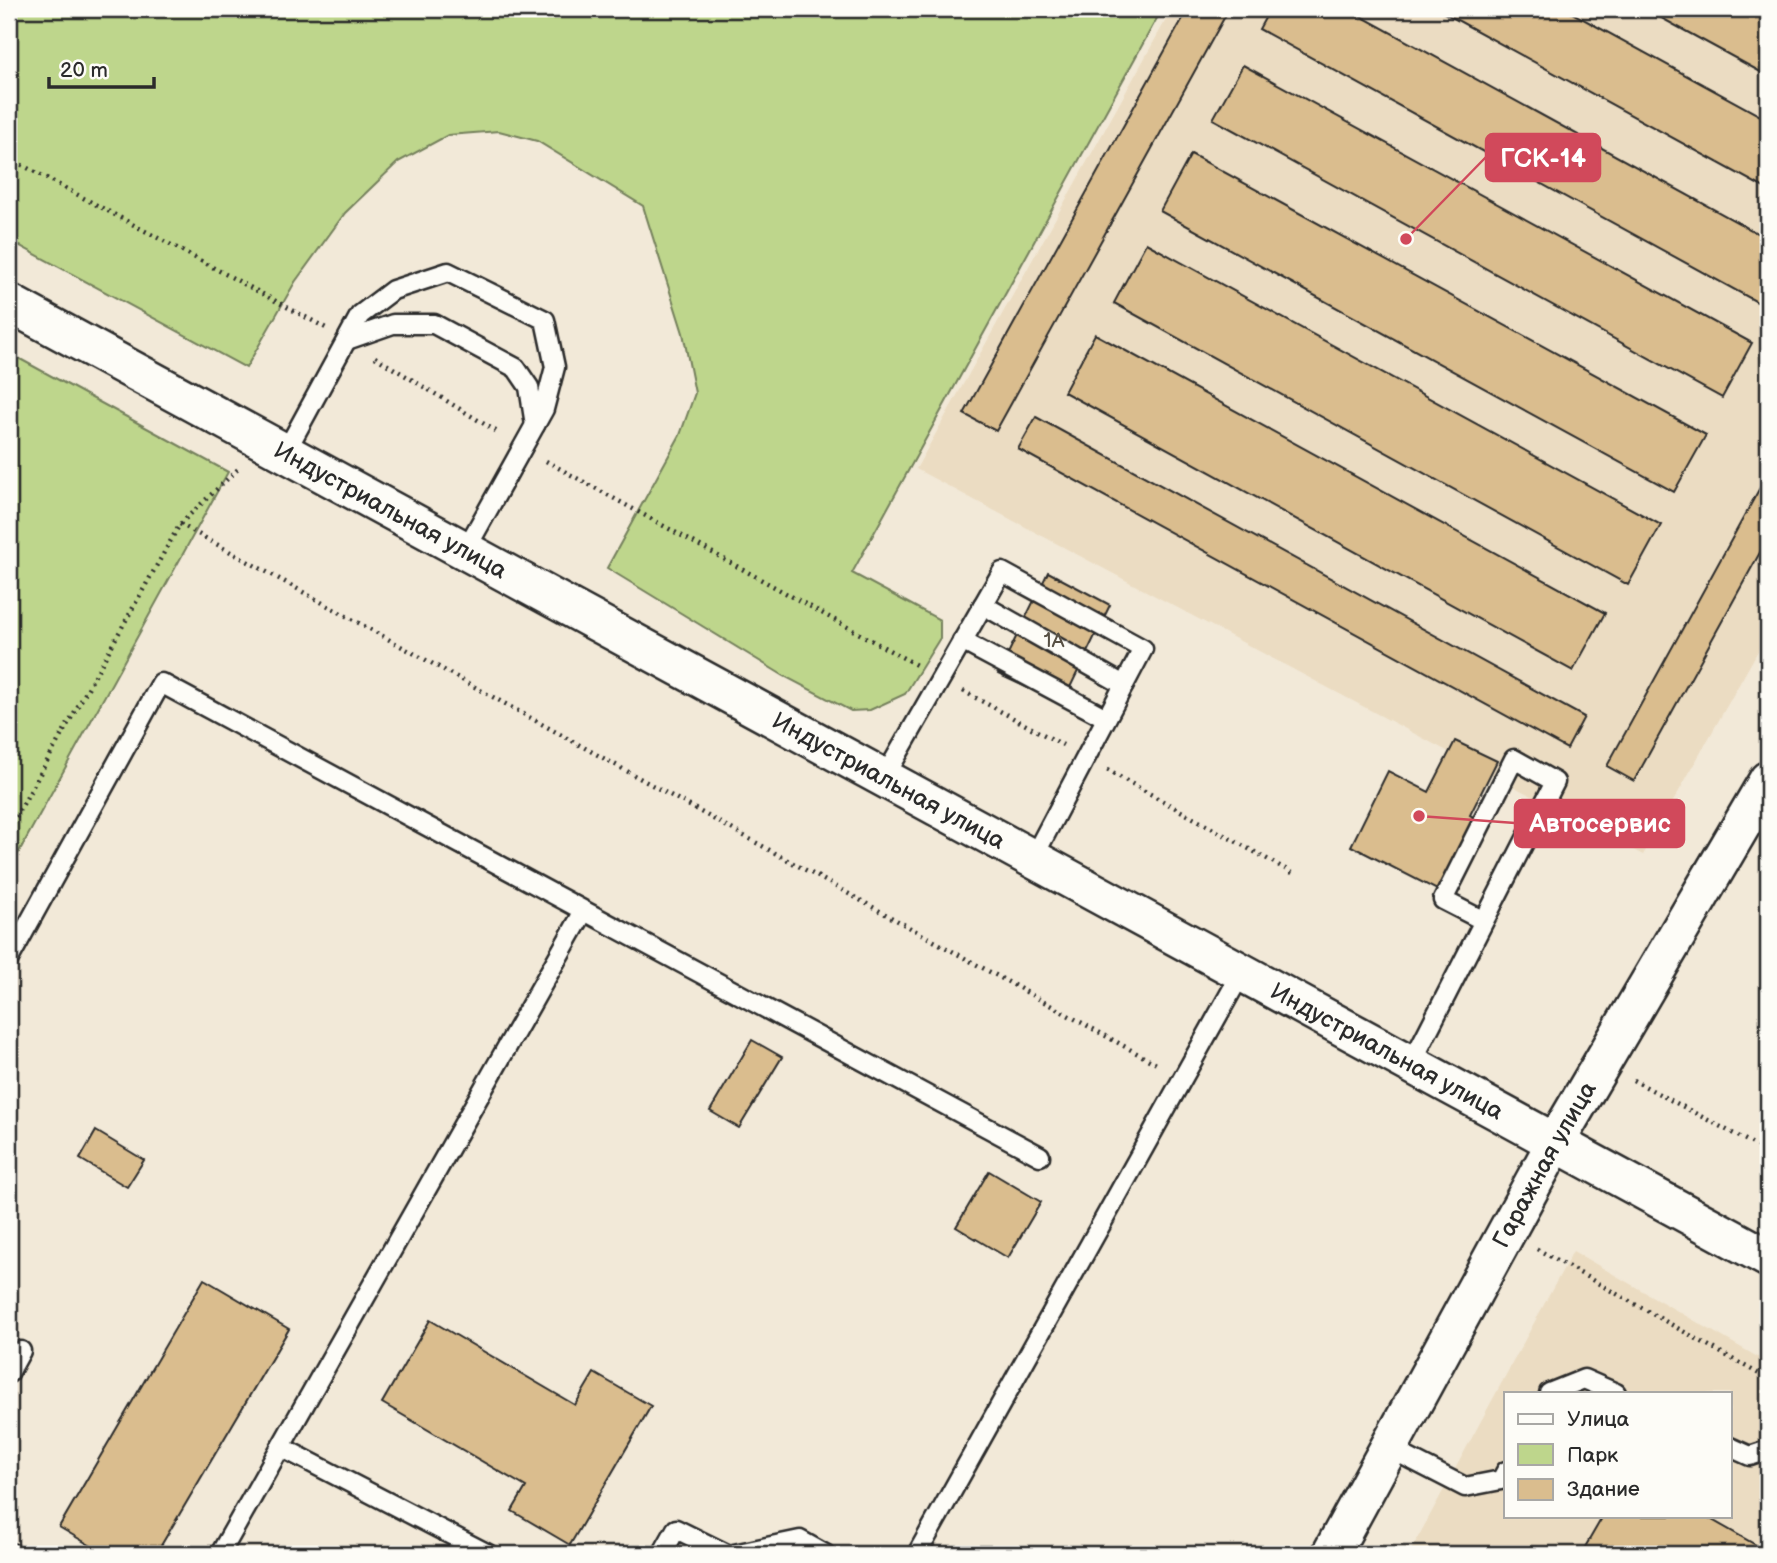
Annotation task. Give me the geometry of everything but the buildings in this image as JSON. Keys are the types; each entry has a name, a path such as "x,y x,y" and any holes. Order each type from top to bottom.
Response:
{"street":[{"name":"Индустриальная улица","path":"9,303 1768,1258"},
{"name":"Гаражная улица","path":"1331,1554 1555,1143 1768,780"}],"lane":[{"path":"276,448 360,316 393,290 449,272 545,320 555,367 544,409 466,551"},
{"path":"347,340 393,324 434,324 516,368 529,387 535,425"},
{"path":"884,778 1002,572 1143,649 1033,858"},
{"path":"983,606 1124,685"},
{"path":"962,641 1106,718"},
{"path":"9,959 161,683 1040,1156"},
{"path":"1411,1064 1555,782 1514,759 1443,901 1483,921"},
{"path":"220,1554 584,911"},
{"path":"917,1554 1242,972"},
{"path":"9,1373 21,1350"},
{"path":"1552,1392 1584,1379 1614,1392"},
{"path":"281,1447 488,1554"},
{"path":"1389,1448 1465,1487 1501,1480 1504,1475"},
{"path":"1732,1448 1750,1456 1768,1450"},
{"path":"662,1554 676,1529 727,1554"},
{"path":"734,1554 800,1540 825,1554"}],"path":[{"path":"9,158 347,340 523,448 1296,875"},
{"path":"9,829 180,524 276,448"},
{"path":"180,524 1182,1078"},
{"path":"1601,1064 1768,1152"},
{"path":"1506,1231 1768,1379"}],"shaded area":[{"path":"1172,9 1768,9 1768,633 1643,855 916,469"},
{"path":"1573,1251 1768,1363 1768,1554 1409,1554"}],"green space":[{"path":"9,9 1162,9 852,573 940,620 940,638 905,694 870,710 851,711 784,676 607,568 680,435 695,393 683,333 643,206 537,141 499,131 448,135 398,162 345,213 295,282 246,368 9,240"},
{"path":"9,353 228,472 9,870"}],"place":[{"name":"ГСК-14","path":"1406,239"},
{"name":"Автосервис","path":"1419,816"}]}
